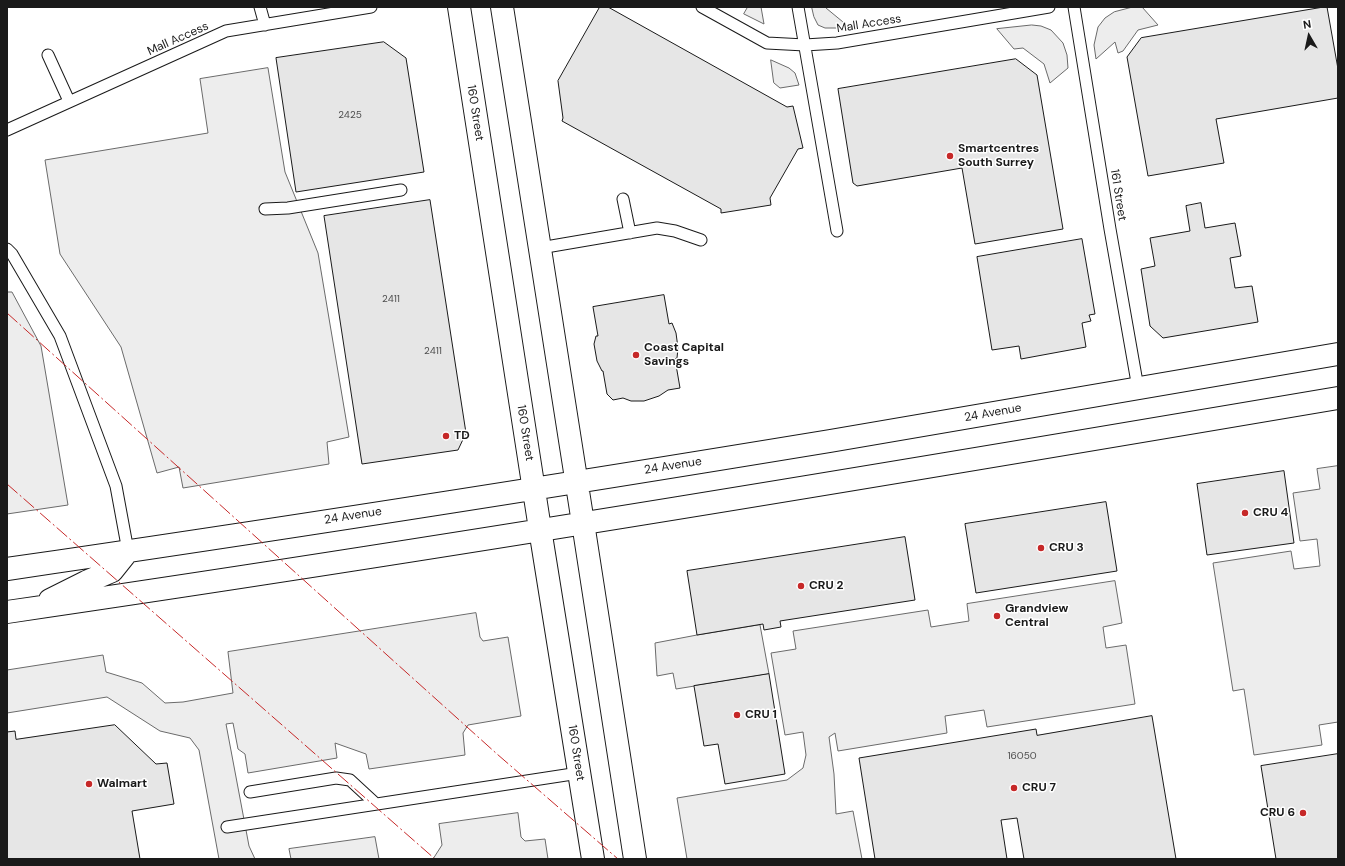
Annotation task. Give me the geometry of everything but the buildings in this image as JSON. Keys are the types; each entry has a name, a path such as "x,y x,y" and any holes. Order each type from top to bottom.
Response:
{"main road":[{"name":"160 Street","path":"459,7 592,859"},
{"path":"502,7 635,859"},
{"name":"24 Avenue","path":"7,569 534,488 833,440 1338,354"},
{"path":"7,612 189,585 873,477 1338,398"},
{"path":"33,608 112,571 128,551"}],"lane":[{"path":"260,7 265,25"},
{"name":"Mall Access","path":"7,130 226,32 371,7"},
{"name":"Mall Access","path":"702,7 767,43 805,45 837,43 1049,7"},
{"path":"798,7 837,231"},
{"name":"161 Street","path":"1074,7 1110,229 1138,388"},
{"path":"48,55 69,101"},
{"path":"265,209 288,208 401,190"},
{"path":"623,199 630,233"},
{"path":"540,248 657,228 675,231 701,240"},
{"path":"7,249 12,254 60,336 116,486 128,551"},
{"path":"227,827 579,773"},
{"path":"250,792 336,778 350,780 376,804"}],"shaded area":[{"path":"748,7 761,7 764,24 744,14"},
{"path":"812,7 827,7 826,8 843,22 844,25 840,28 825,28 818,25 814,17"},
{"path":"1133,7 1142,7 1158,25 1138,30 1123,51 1118,53 1115,42 1096,59 1094,45 1098,27 1105,18 1114,12"},
{"path":"1032,25 1041,26 1051,30 1063,43 1067,55 1068,68 1050,83 1044,64 1023,48 1014,49 997,29"},
{"path":"771,60 789,68 795,73 799,85 780,88 774,83"},
{"path":"268,68 285,172 318,253 349,437 327,442 329,464 183,488 179,467 157,473 121,347 60,254 45,160 208,133 200,79"},
{"path":"7,292 12,292 41,346 68,505 7,514"},
{"path":"1338,466 1338,722 1319,725 1322,745 1254,755 1244,689 1233,691 1213,563 1291,551 1294,569 1320,566 1317,539 1300,541 1293,493 1320,489 1317,469"},
{"path":"1115,581 1122,623 1103,627 1106,648 1126,645 1135,704 987,727 984,710 945,716 947,733 838,751 835,733 829,737 834,774 836,814 853,811 862,859 687,859 677,798 787,780 803,768 806,755 803,732 785,735 771,653 796,649 793,631 928,610 931,627 969,621 967,604"},
{"path":"476,613 480,637 483,641 508,637 521,716 468,725 463,733 465,755 369,769 366,754 335,743 337,758 248,773 245,754 238,749 233,723 226,724 249,846 255,859 219,859 199,750 190,738 160,731 107,697 7,713 7,670 103,655 106,672 142,683 165,703 183,702 233,693 228,652"},
{"path":"760,625 769,674 676,689 673,673 657,676 655,643"},
{"path":"518,813 521,837 525,841 545,839 548,859 433,859 442,845 439,824"},
{"path":"375,837 379,859 291,859 289,849"}],"power":[{"path":"7,313 497,754 618,859"},
{"path":"7,484 435,859"}],"place":[{"name":"Smartcentres South Surrey","path":"950,156"},
{"name":"Coast Capital Savings","path":"636,355"},
{"name":"TD","path":"446,436"},
{"name":"CRU 4","path":"1245,513"},
{"name":"CRU 3","path":"1041,548"},
{"name":"CRU 2","path":"801,586"},
{"name":"Grandview Central","path":"997,616"},
{"name":"CRU 1","path":"737,715"},
{"name":"Walmart","path":"89,784"},
{"name":"CRU 7","path":"1014,788"},
{"name":"CRU 6","path":"1303,813"}]}
